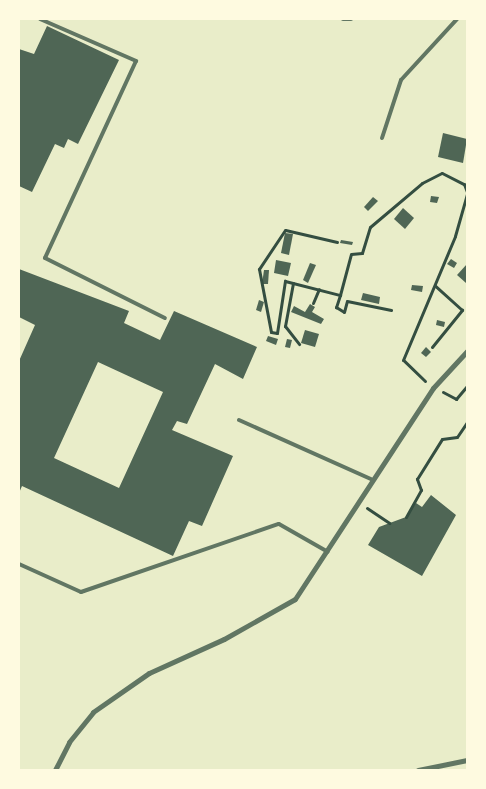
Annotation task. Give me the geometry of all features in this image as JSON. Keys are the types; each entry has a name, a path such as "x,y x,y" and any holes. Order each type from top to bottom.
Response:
{"street":[{"path":"55,770 69,742 93,712 149,673 224,639 295,599 328,552 371,479 433,388 467,351"},
{"path":"418,770 467,760"}],"lane":[{"path":"40,19 136,62 45,258 165,318"},
{"path":"343,19 351,19"},
{"path":"382,138 401,80 457,19"},
{"path":"239,420 371,479"},
{"path":"19,564 81,592 279,524 328,552"}],"path":[{"path":"391,310 347,301 344,312 336,307 351,254 362,253 370,228 422,183 442,173 464,184 467,193 435,286 403,360 423,380"},
{"path":"337,242 285,230 259,269 271,332 277,332 285,282 340,295"},
{"path":"294,283 285,326 298,344"},
{"path":"432,347 462,310 435,286"},
{"path":"313,303 319,289"},
{"path":"443,392 456,399 467,386"},
{"path":"406,517 421,490 417,479 442,439 457,437 467,422"},
{"path":"359,502 389,522"}],"building":[{"path":"47,26 119,60 78,144 68,139 64,148 55,144 32,192 19,186 19,49 34,54"},
{"path":"443,133 467,139 463,163 438,157"},
{"path":"431,196 439,197 437,203 430,202"},
{"path":"373,197 378,201 368,211 364,207"},
{"path":"403,208 414,218 405,229 394,219"},
{"path":"285,233 293,234 289,255 281,253"},
{"path":"341,240 353,242 352,245 340,243"},
{"path":"451,259 457,263 454,268 447,264"},
{"path":"276,260 291,263 288,276 274,273"},
{"path":"310,263 316,265 308,283 303,280"},
{"path":"467,264 467,282 466,283 457,275"},
{"path":"19,269 129,311 124,323 160,340 174,311 257,347 243,379 215,364 187,424 177,421 172,430 233,456 202,526 189,521 173,556 22,486 19,493 19,361 35,325 19,317","holes":["98,362 163,392 119,488 54,458"]},
{"path":"264,270 269,270 268,284 262,284"},
{"path":"412,285 423,286 422,292 411,290"},
{"path":"363,293 380,297 379,304 361,300"},
{"path":"259,300 264,302 261,312 256,310"},
{"path":"310,304 315,307 312,312 324,319 321,324 291,312 294,306 305,312"},
{"path":"437,320 445,322 444,327 436,325"},
{"path":"305,330 319,334 315,347 301,343"},
{"path":"268,336 278,339 276,345 266,341"},
{"path":"287,339 292,340 290,348 285,347"},
{"path":"426,347 431,352 426,357 421,353"},
{"path":"431,495 456,515 422,576 368,545 379,527 406,517 416,503 422,507"}]}
